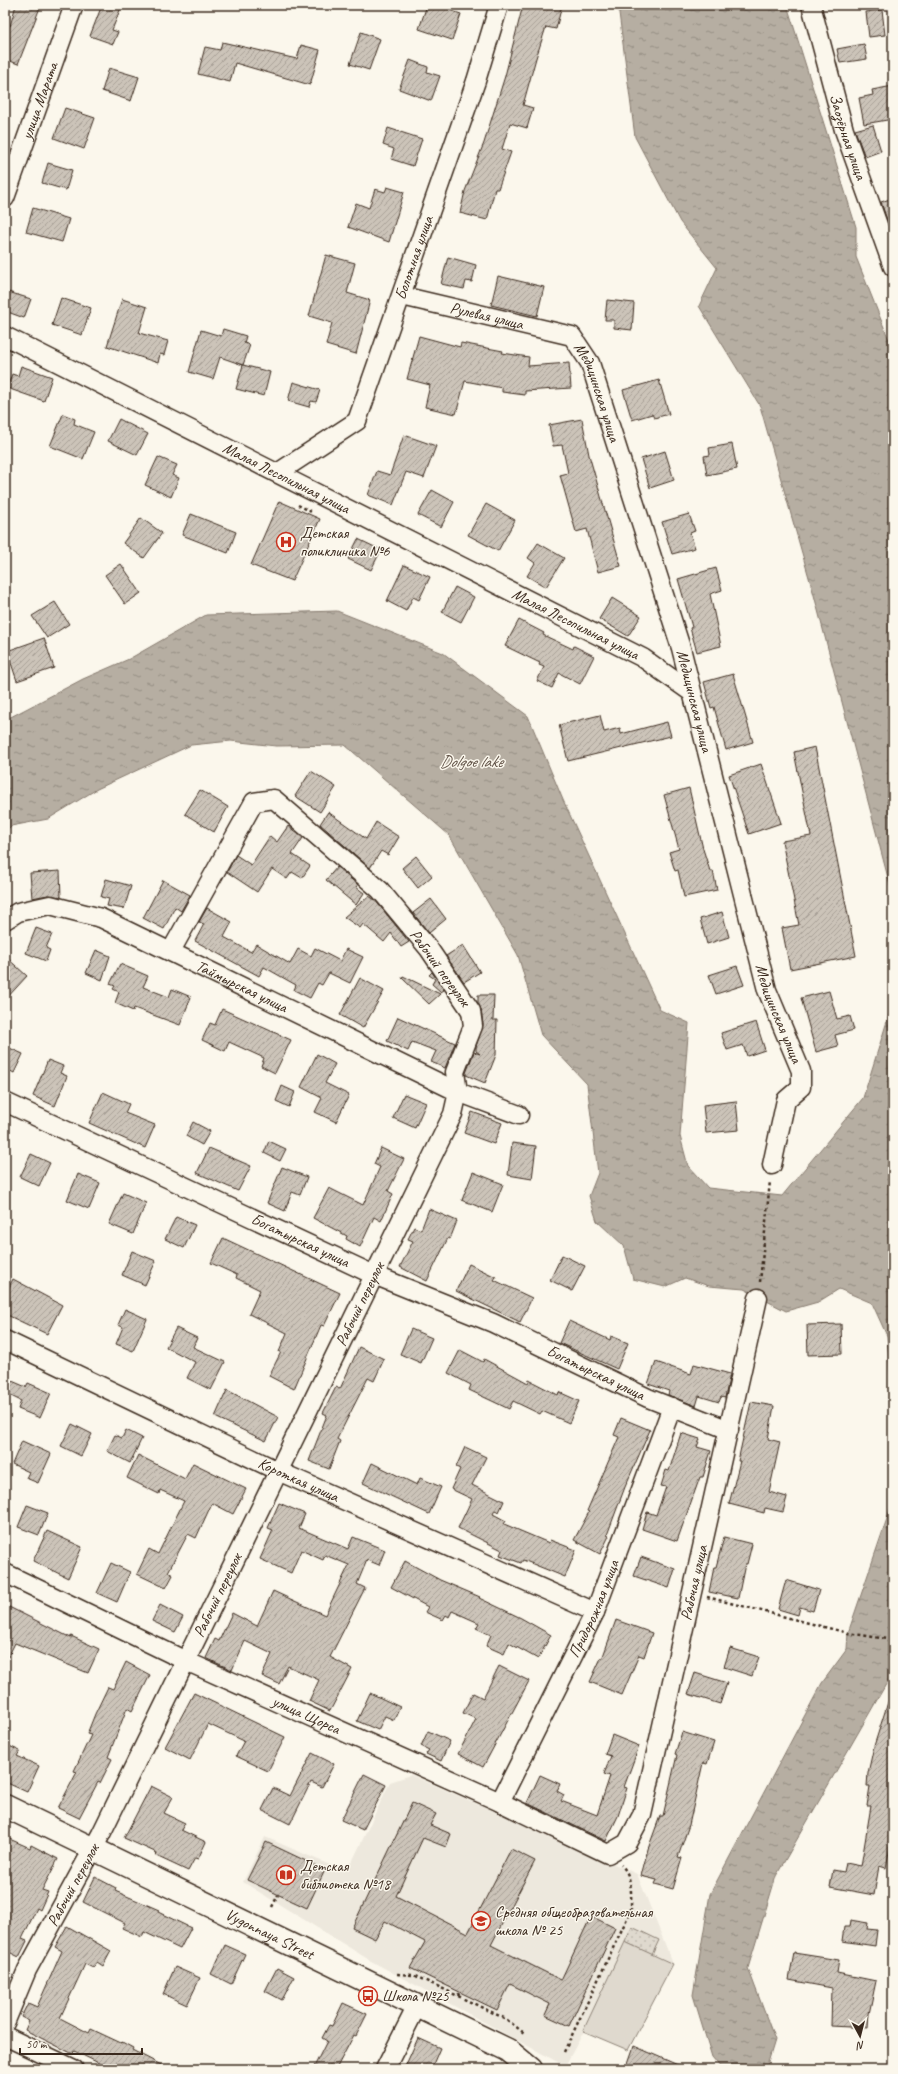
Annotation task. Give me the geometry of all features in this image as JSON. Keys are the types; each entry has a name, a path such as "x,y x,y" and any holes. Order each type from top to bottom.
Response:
{"street":[{"name":"улица Марата","path":"5,198 74,5"},
{"name":"Болотная улица","path":"278,472 357,421 476,81 499,5"},
{"name":"Заозёрная улица","path":"811,5 844,130 893,267"},
{"name":"Рулевая улица","path":"402,296 572,336"},
{"name":"Малая Лесопильная улица","path":"5,336 278,472 643,658 691,692"},
{"name":"Медицинская улица","path":"572,336 590,363 681,648 767,990 801,1071 801,1087 786,1100 772,1165"},
{"name":"Рабочий переулок","path":"5,2023 27,1970 101,1834 453,1114 458,1092 455,1072 473,1026 471,1011 429,949 380,890 274,798 254,802 171,951"},
{"name":"Таймырская улица","path":"11,916 50,905 101,918 458,1092 519,1115"},
{"name":"Богатырская улица","path":"5,1102 374,1275 494,1322 648,1398 729,1430"},
{"name":"Рабочая улица","path":"608,1854 627,1843 642,1814 758,1298"},
{"name":"Короткая улица","path":"5,1340 278,1471 595,1612"},
{"name":"Придорожная улица","path":"500,1802 595,1612 672,1407"},
{"name":"улица Щорса","path":"5,1573 186,1661 500,1802 608,1854"},
{"name":"Vygonnaya Street","path":"5,1806 508,2050 531,2069"},
{"path":"385,2069 417,2006"},
{"path":"5,2036 74,2069"}],"path":[{"path":"298,505 310,511 308,514"},
{"path":"758,1298 772,1165"},
{"path":"692,1594 848,1633 893,1640"},
{"path":"564,2052 631,1910 631,1887 627,1870 608,1854"},
{"path":"272,1907 278,1895"},
{"path":"392,1974 414,1975 506,2019 524,2033"},
{"path":"458,1996 460,1991"}],"shaded area":[{"name":"Средняя общеобразовательная школа № 25","path":"411,1775 637,1874 673,1964 628,2050 584,2031 565,2066 371,1961 243,1882 265,1837 337,1868 352,1862 390,1782"},
{"path":"632,1927 659,1940 652,1955 625,1942"},
{"path":"625,1942 673,1964 628,2050 583,2031"}],"water":[{"path":"618,5 787,5 856,227 856,257 893,350 893,897 814,595 760,406 699,306 717,268 680,222 635,137"},
{"name":"Dolgoe lake","path":"337,611 443,653 528,716 563,800 660,1010 689,1023 680,1136 688,1166 708,1188 782,1196 863,1098 893,1002 893,1404 887,1336 872,1303 839,1289 818,1302 786,1311 744,1289 709,1286 685,1278 665,1287 633,1279 624,1246 597,1221 589,1196 598,1173 587,1084 541,1035 518,955 449,835 345,745 276,746 231,741 191,745 97,789 48,819 11,826 5,832 5,720 83,679 129,659 206,615"},
{"path":"893,1501 893,1672 776,1876 748,1968 775,2040 766,2069 722,2069 712,2057 693,1995 710,1894 822,1683 847,1649 848,1633"}],"building":[{"path":"16,5 41,5 18,64 5,59 5,24 10,26"},
{"path":"102,5 122,5 112,30 118,32 113,44 90,36"},
{"path":"427,5 450,5 449,10 461,14 452,40 419,29"},
{"path":"523,5 562,5 556,29 546,27 536,58 523,105 533,108 527,128 510,123 502,149 511,152 498,189 495,189 487,220 460,213 465,191 484,143 505,76"},
{"path":"882,10 885,35 869,37 866,12"},
{"path":"361,32 380,39 369,70 350,64"},
{"path":"222,42 297,59 301,45 320,50 310,85 235,63 230,82 198,74 205,47 220,50"},
{"path":"864,44 867,59 840,63 837,49"},
{"path":"410,60 428,67 427,72 440,76 431,101 399,89"},
{"path":"109,68 139,77 131,101 102,91"},
{"path":"893,86 893,119 864,124 859,98 873,95 872,90"},
{"path":"65,108 95,118 84,149 54,138"},
{"path":"873,125 881,151 865,157 855,130"},
{"path":"388,128 422,139 413,166 391,159 394,149 383,145"},
{"path":"48,163 72,170 66,190 42,183"},
{"path":"387,187 404,192 389,242 348,227 356,203 369,208 375,189 385,192"},
{"path":"893,198 893,218 887,220 881,202"},
{"path":"33,208 69,219 62,242 26,232"},
{"path":"326,255 355,263 347,293 370,300 356,354 326,345 332,323 309,316"},
{"path":"448,257 476,265 472,282 466,281 464,289 441,284"},
{"path":"498,276 544,287 537,316 491,305"},
{"path":"5,291 31,299 24,318 5,311"},
{"path":"61,298 91,308 82,335 52,325"},
{"path":"122,299 147,307 139,333 168,341 164,355 160,354 158,363 107,346"},
{"path":"607,300 634,303 632,330 614,328 614,320 605,320"},
{"path":"223,329 246,336 244,343 250,345 243,365 220,357 213,379 189,372 201,330 221,336"},
{"path":"419,336 460,347 461,343 503,351 502,353 529,357 528,366 569,363 571,388 525,391 525,395 502,392 502,388 465,381 456,414 425,407 430,385 407,379"},
{"path":"243,365 270,372 264,396 236,389"},
{"path":"21,366 52,377 44,401 7,388 12,374 18,376"},
{"path":"659,380 669,414 654,418 652,414 632,420 623,390"},
{"path":"293,382 320,390 316,402 311,401 309,407 288,401"},
{"path":"63,414 75,419 74,424 94,432 83,459 50,446"},
{"path":"119,419 148,434 137,455 108,441"},
{"path":"582,419 589,455 621,566 598,572 587,529 576,532 560,475 568,473 562,445 553,446 549,425"},
{"path":"404,435 436,446 424,478 406,472 393,505 368,495 377,471 390,475"},
{"path":"732,444 737,469 707,475 704,456 710,455 709,448"},
{"path":"665,451 674,480 650,488 641,459"},
{"path":"158,457 177,465 172,475 179,478 171,497 145,485"},
{"path":"432,490 454,502 441,527 418,515"},
{"name":"Детская поликлиника №6","path":"279,501 320,519 292,581 251,565"},
{"path":"486,504 515,520 498,551 468,535"},
{"path":"191,514 236,532 228,553 182,535"},
{"path":"689,514 695,531 690,533 695,548 672,554 662,522"},
{"path":"141,518 162,533 144,558 123,543"},
{"path":"358,539 381,550 371,570 348,559"},
{"path":"538,543 564,558 546,587 527,576 535,563 528,558"},
{"path":"121,564 141,593 125,604 105,575"},
{"path":"404,565 430,577 419,600 413,597 406,611 387,601"},
{"path":"716,568 722,590 710,594 721,646 697,652 690,628 692,627 678,579"},
{"path":"455,587 474,597 461,622 442,612"},
{"path":"612,598 641,616 628,636 599,619"},
{"path":"55,602 69,624 47,638 32,616"},
{"path":"519,620 544,633 543,635 573,649 574,646 594,656 580,684 559,673 552,688 537,681 544,667 539,665 540,663 505,646"},
{"path":"44,638 54,668 17,681 7,651"},
{"path":"733,674 753,742 726,750 714,707 711,708 704,682"},
{"path":"600,715 604,732 620,728 621,734 667,722 671,736 568,761 559,725"},
{"path":"815,747 856,956 790,969 782,928 799,925 782,841 811,836 794,752"},
{"path":"761,764 781,823 749,834 729,775"},
{"path":"311,771 336,787 320,812 295,796"},
{"path":"689,788 703,849 710,871 713,871 717,890 684,897 678,870 675,871 669,852 679,849 664,795"},
{"path":"200,790 228,807 214,832 185,814"},
{"path":"328,812 366,839 376,822 399,837 388,855 381,851 370,868 320,824"},
{"path":"288,826 303,838 292,854 310,866 302,878 292,872 287,879 272,869 257,892 227,872 236,855 251,865 270,836 277,842"},
{"path":"416,856 432,876 418,888 402,868"},
{"path":"337,867 358,885 356,887 364,893 356,905 326,880"},
{"path":"60,871 61,897 48,895 32,898 30,873"},
{"path":"106,879 131,886 124,909 107,906 109,899 101,897"},
{"path":"163,880 190,895 181,911 175,907 164,929 143,918"},
{"path":"369,896 375,900 409,942 401,947 391,933 384,942 363,924 360,928 344,917"},
{"path":"431,899 446,919 429,933 413,913"},
{"path":"207,908 232,922 224,937 251,952 256,944 290,964 298,949 311,956 315,948 340,961 346,949 363,957 350,983 329,973 322,985 318,983 310,998 294,990 296,985 264,967 259,976 195,941 204,924 199,922"},
{"path":"722,912 729,937 707,944 700,919"},
{"path":"36,928 52,934 46,948 50,950 46,961 26,953"},
{"path":"463,945 480,972 464,982 446,956"},
{"path":"96,950 110,956 102,980 86,973"},
{"path":"5,956 27,976 5,1000"},
{"path":"120,964 148,976 143,987 169,997 172,989 191,997 180,1025 134,1008 133,1011 115,1003 119,992 113,989 115,986 110,984"},
{"path":"737,966 744,985 716,994 709,975"},
{"path":"432,972 444,990 441,992 432,984 435,979 429,975"},
{"path":"403,976 440,994 429,1004 402,978"},
{"path":"360,978 384,991 363,1028 340,1015"},
{"path":"829,991 837,1019 850,1016 854,1030 835,1035 838,1046 816,1052 801,998"},
{"path":"478,995 494,995 493,1020 497,1020 496,1055 485,1083 466,1075 474,1052 480,1054 476,1051 476,1046 483,1025 481,1010 478,1003"},
{"path":"222,1009 291,1040 275,1073 261,1066 264,1058 229,1042 225,1051 202,1040 210,1023 215,1025"},
{"path":"398,1017 455,1043 445,1068 431,1062 436,1051 412,1042 408,1051 387,1041"},
{"path":"756,1022 765,1050 747,1056 743,1045 727,1050 721,1033"},
{"path":"5,1046 23,1054 14,1073 5,1068"},
{"path":"317,1054 335,1064 325,1083 349,1095 336,1122 315,1112 322,1098 301,1087"},
{"path":"48,1060 63,1066 60,1073 67,1076 55,1106 33,1096"},
{"path":"282,1086 295,1092 289,1107 276,1101"},
{"path":"103,1092 129,1104 125,1113 155,1125 145,1148 89,1123"},
{"path":"404,1094 426,1103 415,1128 393,1118"},
{"path":"736,1101 739,1130 706,1133 703,1105"},
{"path":"472,1112 502,1123 494,1144 464,1133"},
{"path":"193,1122 210,1131 202,1145 186,1136"},
{"path":"269,1141 286,1149 280,1161 264,1153"},
{"path":"512,1143 536,1146 532,1179 508,1175"},
{"path":"209,1148 251,1166 238,1191 197,1173"},
{"path":"381,1148 404,1159 388,1191 393,1194 381,1221 374,1217 360,1247 346,1239 347,1236 313,1218 329,1188 363,1205 380,1167 374,1164"},
{"path":"31,1154 50,1163 39,1186 20,1177"},
{"path":"282,1167 307,1177 300,1195 292,1192 285,1211 267,1203"},
{"path":"473,1172 503,1184 492,1212 462,1200"},
{"path":"78,1174 100,1183 89,1209 67,1200"},
{"path":"123,1193 146,1203 133,1234 109,1224"},
{"path":"429,1209 457,1221 450,1239 448,1238 427,1281 400,1267 413,1241 408,1239 414,1227 421,1230"},
{"path":"176,1217 195,1225 184,1248 165,1239"},
{"path":"223,1238 340,1293 324,1326 321,1325 294,1389 269,1376 281,1352 279,1352 287,1333 249,1314 260,1290 236,1278 237,1275 211,1263"},
{"path":"132,1251 156,1261 145,1285 122,1275"},
{"path":"562,1255 585,1266 572,1291 550,1280"},
{"path":"469,1264 496,1277 494,1280 532,1298 520,1322 456,1291"},
{"path":"13,1279 62,1305 47,1334 5,1314 5,1295"},
{"path":"125,1309 147,1319 133,1351 116,1344 123,1327 118,1325"},
{"path":"569,1321 610,1340 611,1336 628,1343 617,1369 559,1343"},
{"path":"841,1324 842,1354 808,1355 807,1325"},
{"path":"176,1328 197,1338 193,1347 225,1362 211,1390 187,1378 195,1362 166,1347"},
{"path":"411,1329 432,1338 421,1363 400,1354"},
{"path":"359,1347 384,1359 374,1381 368,1378 337,1439 340,1441 329,1469 309,1461 327,1415 323,1413 336,1387 340,1389"},
{"path":"460,1350 483,1362 484,1359 528,1383 529,1380 558,1395 559,1392 579,1401 569,1423 542,1411 540,1414 513,1401 509,1409 469,1390 471,1385 448,1373"},
{"path":"656,1362 691,1374 694,1364 730,1374 725,1398 721,1397 719,1402 699,1396 696,1406 668,1395 669,1391 648,1384"},
{"path":"5,1378 26,1387 28,1383 51,1393 40,1418 18,1409 21,1401 5,1393"},
{"path":"227,1390 278,1417 266,1441 215,1417"},
{"path":"751,1402 774,1406 768,1439 780,1442 769,1492 787,1497 783,1512 765,1508 764,1513 729,1504 740,1461 738,1461"},
{"path":"621,1418 650,1430 625,1487 607,1535 609,1536 600,1554 574,1540 589,1512 587,1511 619,1437 614,1435"},
{"path":"72,1424 92,1434 81,1456 61,1446"},
{"path":"126,1430 142,1438 130,1463 107,1451 115,1435 122,1438"},
{"path":"681,1433 700,1439 697,1447 711,1451 703,1477 700,1477 677,1541 642,1529 647,1512 656,1515 666,1487 661,1486 666,1470 669,1471"},
{"path":"22,1441 51,1454 38,1483 26,1478 29,1472 12,1464"},
{"path":"465,1447 486,1457 472,1485 504,1501 499,1512 495,1510 493,1514 506,1521 504,1524 549,1543 550,1540 576,1550 565,1577 523,1560 521,1563 500,1555 502,1550 458,1528 472,1499 451,1489 460,1469 456,1467"},
{"path":"138,1455 185,1479 193,1463 246,1489 233,1514 212,1503 196,1538 188,1534 168,1572 173,1575 166,1588 137,1574 149,1549 158,1554 184,1501 160,1490 159,1494 127,1478"},
{"path":"372,1463 417,1485 420,1478 441,1487 429,1514 363,1483"},
{"path":"279,1503 305,1514 299,1528 348,1549 353,1537 385,1550 379,1565 367,1560 357,1584 365,1588 330,1657 352,1669 330,1711 309,1701 319,1680 288,1666 279,1684 262,1676 272,1654 245,1641 232,1670 206,1658 215,1639 219,1641 232,1613 257,1626 273,1591 325,1615 349,1565 325,1555 323,1560 301,1550 291,1573 260,1559 273,1530 268,1528"},
{"path":"27,1505 48,1513 39,1535 18,1527"},
{"path":"47,1531 82,1547 68,1578 33,1561"},
{"path":"724,1537 752,1544 747,1564 745,1564 738,1598 709,1592 714,1567 716,1567"},
{"path":"641,1557 675,1569 669,1588 634,1576"},
{"path":"405,1561 440,1580 480,1597 479,1598 521,1618 551,1635 538,1659 509,1643 504,1654 486,1646 491,1635 476,1628 479,1623 452,1611 449,1617 446,1615 443,1620 425,1612 428,1607 391,1587"},
{"path":"111,1563 130,1572 117,1602 97,1593"},
{"path":"786,1580 819,1590 813,1611 800,1607 798,1615 778,1609"},
{"path":"5,1605 71,1638 71,1636 99,1649 88,1673 15,1643 5,1663"},
{"path":"160,1605 183,1617 175,1632 152,1621"},
{"path":"616,1620 652,1633 644,1657 639,1655 622,1695 590,1682 601,1658 602,1659"},
{"path":"730,1648 759,1657 752,1676 724,1667"},
{"path":"126,1662 150,1675 132,1711 127,1708 108,1757 112,1759 100,1783 98,1782 79,1818 58,1808 77,1772 74,1771 91,1735 87,1734 95,1714 108,1687 113,1689"},
{"path":"499,1666 529,1681 483,1767 458,1754 476,1719 463,1713 473,1693 483,1698"},
{"path":"695,1673 727,1683 720,1704 688,1694"},
{"path":"194,1693 285,1737 268,1771 236,1756 244,1741 208,1724 190,1760 165,1747"},
{"path":"370,1693 400,1707 394,1720 385,1716 378,1730 357,1721"},
{"path":"890,1696 893,1696 893,1842 891,1841 886,1868 879,1866 874,1895 830,1887 833,1870 844,1872 846,1863 861,1866 871,1806 867,1806 870,1786 867,1786 868,1773 874,1746"},
{"path":"428,1731 450,1741 441,1761 426,1754 429,1750 421,1746"},
{"path":"682,1732 714,1742 707,1764 703,1763 689,1825 678,1857 682,1858 673,1889 655,1884 657,1880 641,1876 648,1849 660,1816 663,1816 677,1755 675,1754"},
{"path":"612,1735 639,1746 624,1787 627,1788 618,1816 606,1841 527,1803 540,1775 560,1784 557,1791 564,1795 561,1801 597,1815 610,1776 604,1774 611,1756 605,1754"},
{"path":"5,1744 20,1751 17,1756 39,1766 27,1792 5,1782"},
{"path":"312,1753 334,1764 322,1787 311,1782 290,1824 262,1810 273,1788 290,1796"},
{"path":"364,1774 386,1785 363,1830 341,1820"},
{"path":"151,1786 173,1797 164,1813 185,1823 181,1830 206,1842 198,1859 195,1858 188,1871 156,1856 157,1853 124,1838"},
{"path":"412,1803 436,1814 430,1825 451,1834 446,1847 423,1838 396,1896 468,1933 511,1849 535,1861 491,1945 561,1980 591,1916 615,1928 569,2026 545,2015 550,2004 510,1984 497,2010 410,1968 425,1942 385,1921 375,1939 352,1928"},
{"path":"5,1837 30,1848 31,1845 58,1859 42,1890 48,1892 40,1910 37,1908 22,1939 27,1941 19,1957 5,1950"},
{"name":"Детская библиотека №18","path":"266,1842 325,1870 307,1908 247,1880"},
{"path":"95,1877 116,1888 115,1891 159,1910 158,1912 191,1928 180,1949 144,1932 142,1937 122,1928 125,1923 83,1902"},
{"path":"850,1920 868,1923 867,1929 877,1930 875,1946 842,1941 844,1927 849,1927"},
{"path":"67,1926 111,1951 103,1966 97,1962 93,1968 85,1964 60,2018 89,2033 91,2029 121,2043 122,2042 133,2048 132,2050 169,2069 111,2069 74,2051 73,2054 25,2030 29,2021 21,2017 28,2003 37,2007 62,1951 55,1947"},
{"path":"225,1945 245,1954 231,1984 211,1974"},
{"path":"794,1953 839,1960 837,1973 876,1981 869,2014 868,2028 831,2026 832,1988 789,1980"},
{"path":"175,1967 200,1978 187,2005 163,1994"},
{"path":"277,1968 294,1977 282,2000 265,1991"},
{"path":"343,2003 367,2014 356,2036 354,2035 336,2069 313,2069 327,2041 322,2038 329,2025 332,2026"},
{"path":"418,2038 440,2048 431,2069 404,2069"},
{"path":"634,2046 687,2069 626,2069"}],"place":[{"name":"Детская поликлиника №6","path":"286,542"},
{"name":"Детская библиотека №18","path":"286,1875"},
{"name":"Средняя общеобразовательная школа № 25","path":"481,1921"},
{"name":"Школа №25","path":"368,1996"}]}
